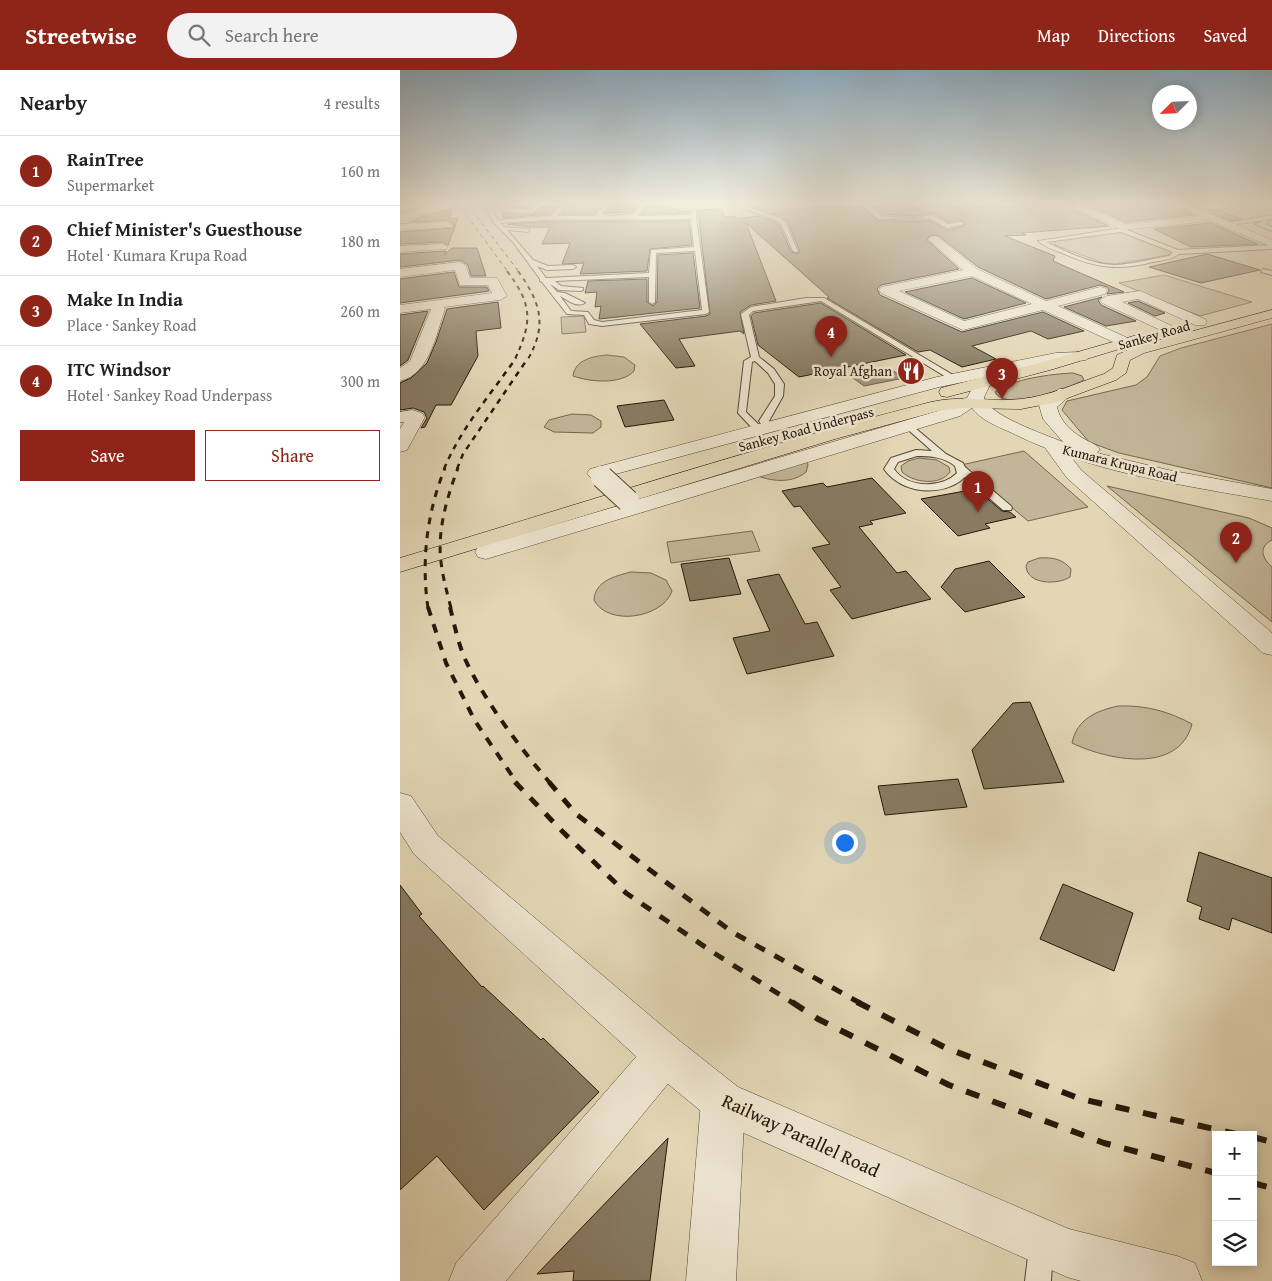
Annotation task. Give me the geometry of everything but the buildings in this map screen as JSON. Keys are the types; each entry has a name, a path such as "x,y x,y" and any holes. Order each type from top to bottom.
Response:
{"main road":[{"name":"Sankey Road","path":"975,397 1036,370 1127,343 1163,327 1200,322 1272,303"},
{"name":"Sankey Road","path":"975,397 1021,404 1065,393 1110,378 1120,370 1123,358 1139,350 1272,314"},
{"name":"Sankey Road","path":"1036,370 1081,371 1090,375 1092,384"},
{"name":"Sankey Road Underpass","path":"635,495 828,435 975,397"},
{"path":"400,549 597,491 635,495"},
{"path":"400,566 597,491"}],"street":[{"path":"957,259 973,272 1043,306 1127,343"},
{"path":"400,272 460,266 465,282 492,281 500,296 400,309"},
{"path":"973,272 886,290 964,326 1100,291"},
{"path":"1185,316 1163,327 1107,300 1138,295 1200,322"},
{"path":"400,376 417,363 438,309"},
{"path":"597,491 597,473 762,427 954,378 1056,358 1080,357"},
{"path":"1065,393 1048,405 1048,413 1069,438 1083,447 1115,458 1181,473 1221,486"},
{"path":"486,552 635,495 954,412 975,397"},
{"name":"Kumara Krupa Road","path":"975,397 994,417 1025,434 1094,460 1272,495"},
{"path":"400,417 412,415 416,417 400,446"},
{"path":"1052,445 1074,474 1272,647"},
{"name":"Railway Parallel Road","path":"400,805 426,845 664,1055 723,1102 1053,1263 1177,1281"},
{"path":"474,1281 664,1055"},
{"path":"711,1281 723,1102"}],"lane":[{"path":"526,259 569,313 586,314 592,322 602,324 706,312 698,259"},
{"path":"652,302 653,259"},
{"path":"1084,259 1111,266 1126,266 1163,259"},
{"path":"528,261 547,268 573,267"},
{"path":"1263,271 1272,274"},
{"path":"542,280 652,275"},
{"path":"550,280 559,288 581,289"},
{"path":"553,293 564,295 573,302 582,303"},
{"path":"755,358 745,314 751,309 822,299 954,378"},
{"path":"755,358 761,360 779,380 780,391 776,404 762,427 752,424 742,413 748,361 755,358"},
{"path":"908,425 942,456"},
{"path":"962,470 960,478 955,481 930,487 902,482 895,478 889,469 894,460 907,455 926,453 942,456 956,462 962,470 1008,508"}],"shaded area":[{"path":"1091,259 1147,259 1115,264 1103,263"},
{"path":"1164,275 1252,302 1200,316 1119,283"},
{"path":"584,316 586,332 562,334 561,317"},
{"path":"1272,324 1272,488 1119,453 1089,442 1062,410 1067,401 1136,385 1147,377 1160,356 1181,348"},
{"path":"596,356 624,357 635,365 634,371 621,379 605,381 588,380 573,376 577,366 581,363"},
{"path":"892,370 904,378 864,386 853,378"},
{"path":"1073,373 1082,376 1084,380 1051,393 1010,400 1001,398 995,392 1002,387 1021,381 1043,376"},
{"path":"572,414 591,415 601,421 601,427 593,433 554,432 544,427 549,420"},
{"path":"1024,451 1088,507 1028,521 961,465"},
{"path":"919,458 937,460 949,467 950,472 946,476 934,481 920,481 902,472 901,466 908,461"},
{"path":"806,461 808,465 806,472 789,480 777,480 758,476"},
{"path":"1107,486 1249,518 1272,528 1272,540 1265,546 1263,553 1272,567 1272,622"},
{"path":"752,531 760,551 671,563 667,542"},
{"path":"1039,558 1053,558 1061,561 1071,569 1070,577 1065,580 1044,582 1032,577 1026,566 1028,562"},
{"path":"631,572 651,573 666,580 672,591 667,600 658,608 635,616 611,614 601,608 594,600 598,588 607,580"},
{"path":"1118,706 1156,710 1192,724 1185,740 1173,751 1158,757 1122,758 1072,743 1078,728 1089,717"}],"railway":[{"path":"498,259 508,272"},
{"path":"509,259 519,272"},
{"path":"507,271 521,293 527,313 525,334 515,359"},
{"path":"518,271 532,293 539,313 538,335 528,359"},
{"path":"444,469 468,425 516,358"},
{"path":"457,469 463,454 528,358"},
{"path":"428,608 425,572 427,537 434,502 445,468"},
{"path":"451,608 442,568 440,538 447,502 458,468"},
{"path":"428,607 446,663 475,721 517,783"},
{"path":"450,607 460,646 482,691 503,723 550,783"},
{"path":"515,782 626,893 714,953 793,1003"},
{"path":"549,782 576,814 732,932 860,1003"},
{"path":"792,1002 818,1019 949,1085 1104,1143 1212,1172"},
{"path":"857,1002 946,1048 1081,1099 1223,1131"},
{"path":"1257,1138 1272,1142"},
{"path":"1257,1184 1272,1188"}],"place":[{"name":"ITC Windsor","path":"831,357"},
{"name":"Royal Afghan","path":"911,371"},
{"name":"Make In India","path":"1002,399"},
{"name":"RainTree","path":"978,512"},
{"name":"Chief Minister's Guesthouse","path":"1236,563"}]}
